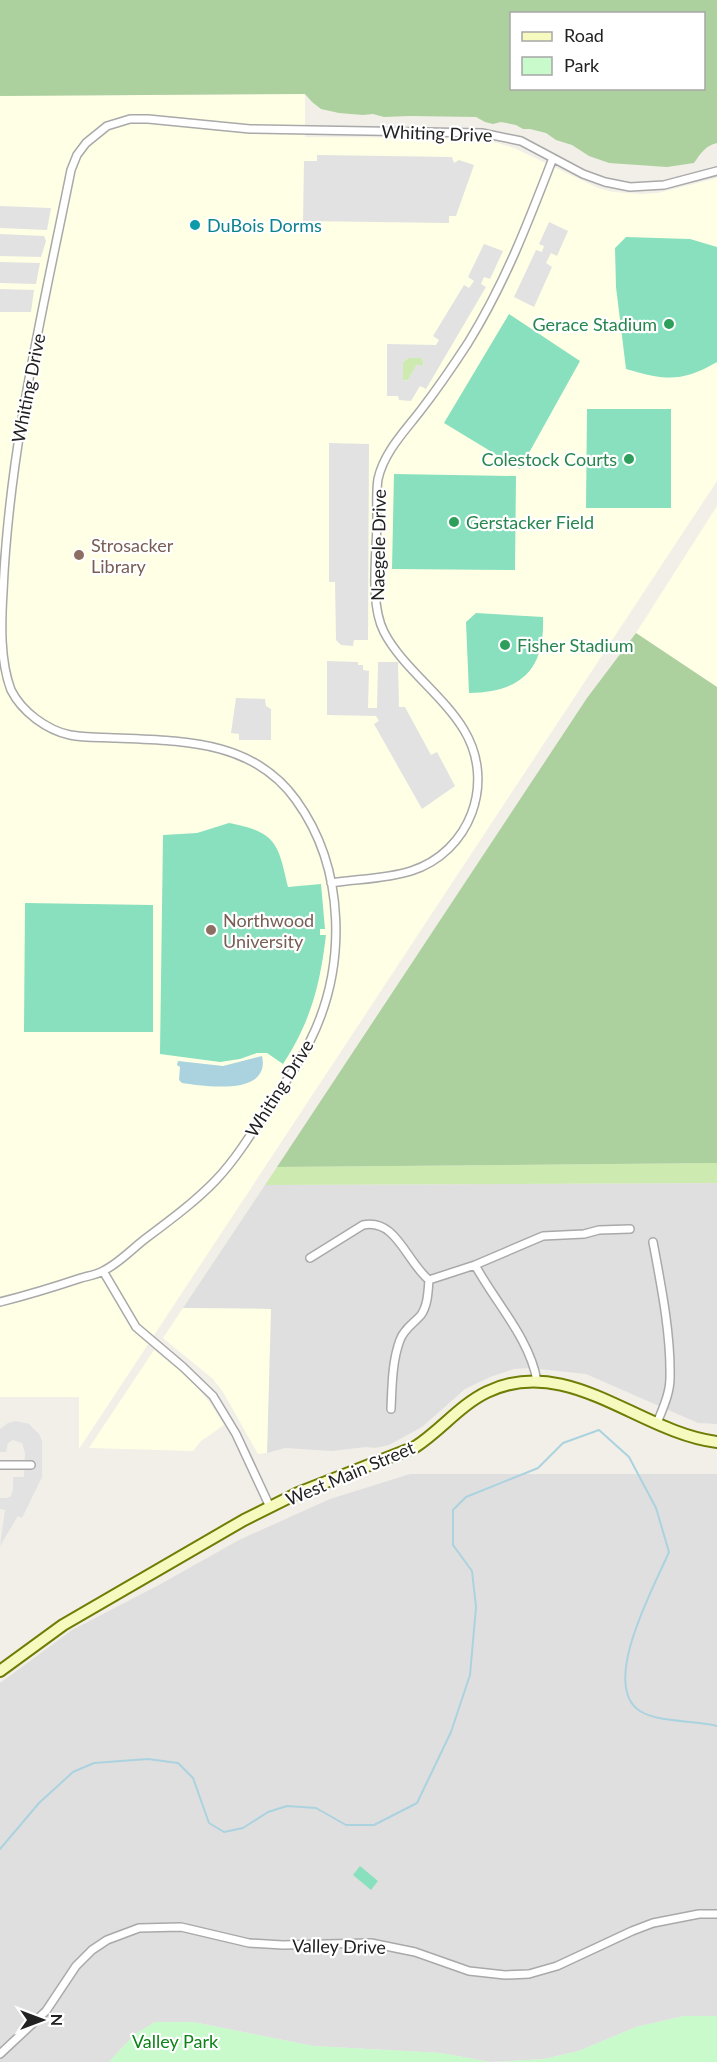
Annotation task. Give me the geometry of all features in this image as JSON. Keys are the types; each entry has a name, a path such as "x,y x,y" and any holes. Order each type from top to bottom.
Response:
{"street":[{"name":"Whiting Drive","path":"0,1302 41,1292 103,1271 177,1215 213,1184 242,1146 295,1067 320,1020 333,972 336,927 331,883 321,846 304,812 280,780 237,754 210,746 182,741 68,734 46,726 30,714 11,691 4,673 1,654 1,624 11,480 23,408 71,170 77,155 96,134 107,126 130,119 148,119 250,129 482,133 521,141 594,178 630,186 664,185 717,171"},
{"name":"Naegele Drive","path":"331,883 396,874 428,863 459,839 472,814 477,793 477,775 474,755 466,732 452,712 396,649 384,631 377,610 378,480 387,457 469,342 500,285 525,234 553,158"},
{"path":"310,1258 363,1225 374,1223 390,1231 420,1273 429,1280 475,1265 543,1236 630,1229"},
{"path":"653,1242 664,1298 670,1379 667,1396 657,1423"},
{"path":"475,1265 532,1359 537,1381"},
{"path":"103,1271 136,1327 213,1396 245,1452 270,1507"},
{"path":"391,1409 393,1373 400,1341 407,1327 422,1314 427,1300 429,1280"},
{"name":"West Main Street","path":"0,1671 63,1626 244,1520 298,1493 415,1447 471,1402 487,1392 506,1385 537,1381 570,1386 686,1436 717,1442"},
{"path":"0,1465 32,1465"},
{"name":"Valley Drive","path":"0,2054 46,2011 76,1966 92,1950 107,1940 139,1928 181,1927 249,1943 388,1945 469,1971 505,1975 529,1974 557,1966 653,1923 699,1914 717,1914"}],"shaded area":[{"name":"Northwood University","path":"305,94 305,137 462,138 498,143 514,148 598,188 613,192 658,193 717,178 717,481 79,1449 79,1397 0,1397 0,96"},
{"path":"317,155 452,157 454,163 459,160 474,165 456,216 449,216 449,223 303,221 304,161 317,161"},
{"path":"0,206 51,208 47,230 0,228"},
{"path":"549,222 568,231 557,256 551,253 546,263 552,267 534,307 514,297 536,250 542,252 544,246 539,244"},
{"path":"0,234 44,236 46,241 41,257 0,256"},
{"path":"484,244 503,251 490,279 484,277 481,284 486,287 426,389 420,386 411,401 399,400 398,396 387,396 387,344 436,345 439,340 433,336 464,285 469,288 474,281 468,277","holes":["408,358 422,358 424,365 417,364 408,380 405,381 403,362"]},
{"path":"0,262 40,263 36,284 0,283"},
{"path":"0,289 34,290 31,312 0,312"},
{"path":"329,443 369,444 368,640 354,640 353,646 341,645 336,640 335,582 329,582"},
{"path":"717,506 717,687 636,633"},
{"path":"327,661 358,662 358,665 363,665 363,670 369,671 368,708 377,708 378,662 398,662 399,707 405,707 431,755 437,752 455,786 422,809 374,724 379,721 376,716 327,715"},
{"path":"236,698 265,699 266,706 271,709 271,740 239,740 239,734 231,733"},
{"path":"717,1183 717,1424 698,1423 586,1374 530,1368 514,1369 465,1389 422,1427 389,1445 332,1451 285,1448 267,1453 270,1309 183,1308 265,1185"},
{"path":"183,1308 271,1309 267,1453 258,1454 223,1392 213,1379 163,1338"},
{"path":"154,1350 189,1378 211,1404 224,1425 201,1441 193,1451 89,1448"},
{"path":"16,1421 29,1424 39,1434 42,1441 42,1477 22,1518 18,1516 0,1546 5,1510 0,1509 0,1498 11,1496 13,1477 24,1477 25,1453 22,1443 13,1440 8,1443 6,1452 0,1452 0,1429"},
{"path":"410,1474 717,1474 717,2016 684,2016 636,2027 579,2051 544,2059 490,2062 441,2053 313,2046 193,2022 155,2022 134,2035 109,2062 0,2062 0,1683 72,1630 239,1540 330,1499"}],"green space":[{"path":"0,0 717,0 717,143 706,148 694,163 667,167 609,163 589,156 546,133 523,129 516,125 501,122 493,124 476,117 384,117 373,114 339,113 321,109 305,94 0,96"},
{"name":"Gerace Stadium","path":"626,237 690,239 717,247 717,362 693,374 672,378 651,376 626,369 616,287 615,248"},
{"path":"509,314 580,361 520,469 444,423"},
{"path":"408,358 422,358 424,365 417,365 408,380 404,381 403,362"},
{"name":"Colestock Courts","path":"587,409 671,409 671,508 586,508"},
{"name":"Gerstacker Field","path":"394,474 516,476 515,570 392,569"},
{"name":"Fisher Stadium","path":"476,613 543,617 543,635 540,651 534,664 516,682 487,692 469,693 466,622"},
{"path":"636,633 717,687 717,1163 277,1167 587,698"},
{"path":"229,823 257,831 273,842 278,850 288,887 321,884 325,929 320,929 320,935 326,935 321,970 313,1002 301,1033 283,1064 267,1053 257,1053 240,1059 220,1062 160,1054 163,835 197,833"},
{"path":"25,903 153,905 153,1032 24,1032"},
{"path":"717,1163 717,1183 265,1185 277,1167"},
{"path":"360,1866 378,1881 371,1890 353,1875"},
{"path":"684,2016 717,2016 717,2062 497,2062 544,2059 579,2051 636,2027"},
{"name":"Valley Park","path":"155,2022 193,2022 313,2046 441,2053 490,2062 109,2062 134,2035"}],"water":[{"path":"262,1056 262,1069 256,1078 246,1083 219,1087 182,1083 179,1080 178,1061 223,1066"}],"waterway":[{"path":"0,1849 39,1803 73,1772 94,1763 148,1759 178,1763 193,1778 209,1823 224,1832 243,1828 268,1812 287,1806 316,1808 346,1825 374,1825 417,1803 451,1732 470,1675 476,1607 472,1571 453,1545 453,1510 466,1497 538,1468 563,1443 599,1430 629,1457 656,1508 669,1552 643,1610 627,1658 625,1680 629,1698 640,1711 657,1718 717,1726"}],"place":[{"name":"DuBois Dorms","path":"195,225"},
{"name":"Gerace Stadium","path":"669,324"},
{"name":"Colestock Courts","path":"629,459"},
{"name":"Gerstacker Field","path":"454,522"},
{"name":"Strosacker Library","path":"79,555"},
{"name":"Fisher Stadium","path":"505,645"},
{"name":"Northwood University","path":"211,930"}]}
